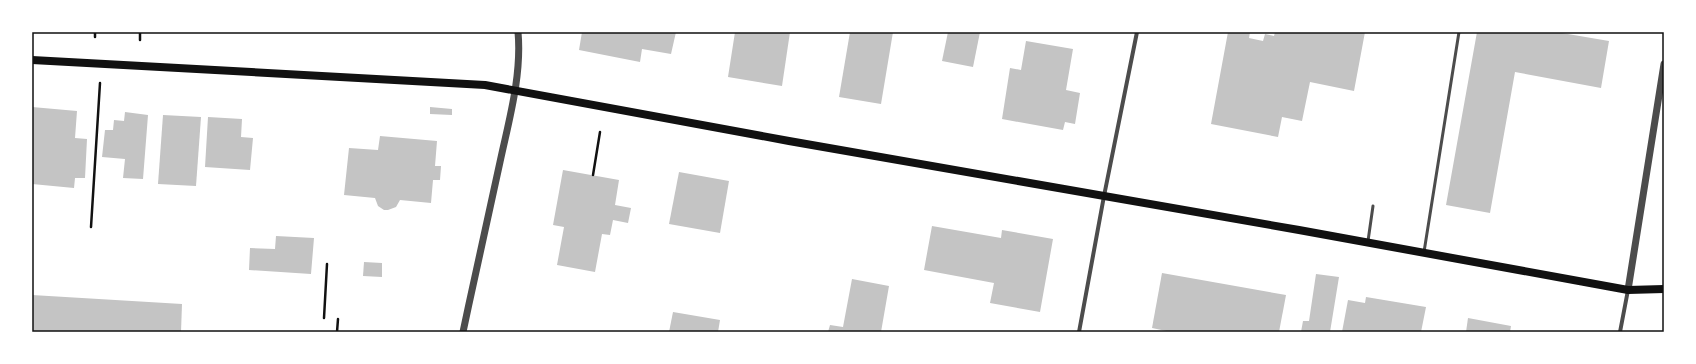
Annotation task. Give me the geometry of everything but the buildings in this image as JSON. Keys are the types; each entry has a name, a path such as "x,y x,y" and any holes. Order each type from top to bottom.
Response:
{"main road":[{"path":"32,60 485,85 1628,290 1664,289"}],"street":[{"path":"463,332 514,90 519,45 518,32"},
{"path":"1079,332 1104,196 1137,32"},
{"path":"1620,332 1664,64"}],"lane":[{"path":"1424,254 1458,32"},
{"path":"1368,243 1373,206"}],"path":[{"path":"95,32 95,37"},
{"path":"140,32 140,40"},
{"path":"91,227 100,83"},
{"path":"593,175 600,132"},
{"path":"324,318 327,264"},
{"path":"337,332 338,319"}]}
